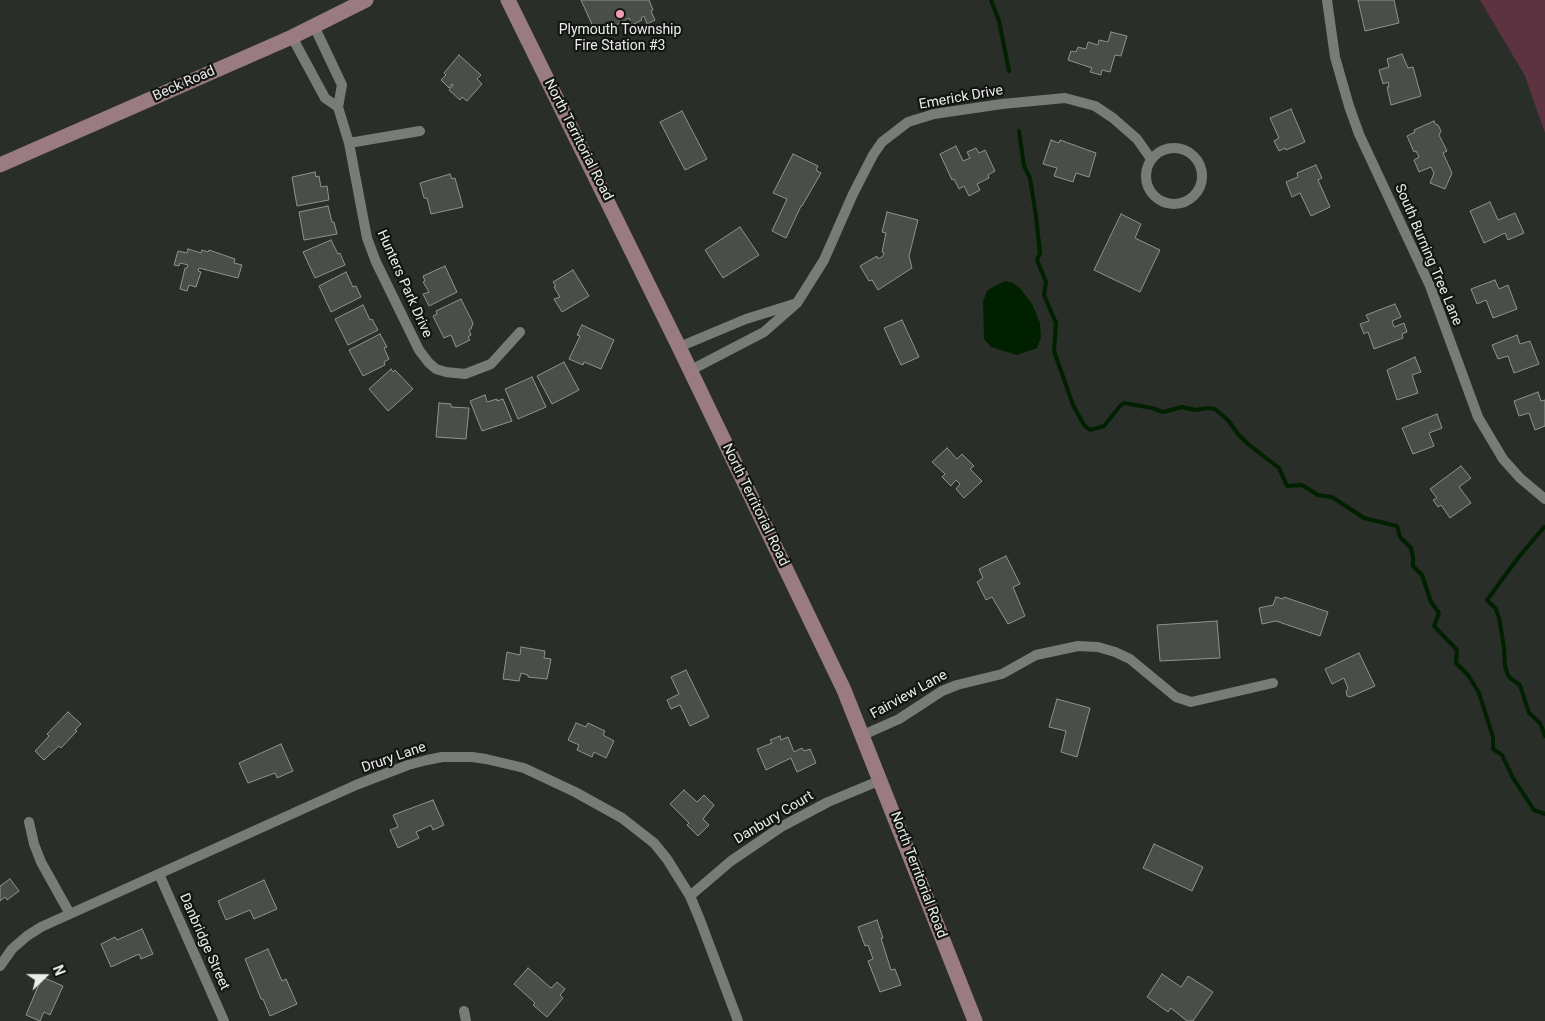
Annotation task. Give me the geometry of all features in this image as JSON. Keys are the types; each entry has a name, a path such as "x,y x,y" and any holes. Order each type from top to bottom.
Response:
{"main road":[{"name":"Beck Road","path":"0,165 292,37 366,0"},
{"name":"North Territorial Road","path":"508,0 691,370 844,690 864,735 975,1021"}],"street":[{"name":"South Burning Tree Lane","path":"1327,0 1335,57 1349,106 1430,286 1478,417 1503,459 1520,478 1545,499"},
{"name":"Hunters Park Drive","path":"314,26 342,85 338,106 349,143 367,238 376,262 423,357 436,369 465,374 491,364 520,332"},
{"path":"292,37 325,98 338,106"},
{"name":"Emerick Drive","path":"691,370 764,332 797,302 824,260 853,194 873,155 882,142 908,122 934,114 1010,103 1065,98 1095,106 1113,118 1137,139 1152,159"},
{"path":"349,143 420,131"},
{"path":"1164,149 1182,149 1190,152 1201,166 1201,184 1197,192 1190,199 1182,203 1172,204 1163,202 1155,197 1149,189 1146,180 1146,170 1152,159 1164,149"},
{"path":"679,347 746,318 797,302"},
{"name":"Fairview Lane","path":"864,735 899,719 942,691 957,684 1002,674 1036,655 1078,646 1098,647 1115,652 1130,660 1176,697 1191,702 1272,683"},
{"name":"Drury Lane","path":"0,966 12,949 41,927 356,785 408,765 442,757 486,758 524,768 575,792 622,818 658,849 677,874 690,896 738,1021"},
{"name":"Danbury Court","path":"690,896 731,861 781,827 828,802 881,780"},
{"path":"29,822 34,844 41,862 70,914"},
{"name":"Danbridge Street","path":"159,874 224,1021"}],"shaded area":[{"path":"1480,0 1545,0 1545,133 1525,76"},
{"path":"1006,281 1020,288 1032,304 1040,323 1041,337 1037,348 1017,355 991,347 984,339 983,302 987,291"}],"building":[{"name":"Plymouth Township Fire Station #3","path":"581,0 649,0 655,20 647,24 644,16 641,18 642,20 632,25 629,18 609,29 609,27 596,33"},
{"path":"1358,0 1394,0 1399,23 1365,31"},
{"path":"1111,32 1127,36 1121,56 1115,55 1110,72 1102,70 1101,75 1090,72 1092,68 1068,60 1071,51 1076,52 1078,47 1086,49 1088,42 1098,45 1099,40 1108,42"},
{"path":"1402,54 1408,68 1413,67 1421,96 1391,105 1387,87 1389,87 1388,82 1383,84 1379,70 1389,67 1387,59"},
{"path":"459,55 481,75 477,79 482,84 467,101 462,97 460,100 449,90 452,84 449,88 441,80 446,75 444,73"},
{"path":"1291,109 1305,142 1279,151 1274,141 1279,138 1270,118"},
{"path":"682,111 707,159 685,170 660,122"},
{"path":"1434,121 1441,131 1439,135 1447,151 1443,153 1452,173 1445,189 1430,183 1434,173 1431,167 1419,172 1414,160 1419,157 1416,151 1414,152 1407,136 1415,132 1414,130"},
{"path":"1051,140 1059,143 1060,140 1096,153 1089,177 1076,173 1073,182 1054,176 1057,168 1043,164"},
{"path":"956,146 963,161 970,158 967,152 976,148 979,153 985,150 995,171 988,175 989,178 977,184 980,190 969,196 964,186 959,189 954,179 952,180 940,154"},
{"path":"793,154 818,166 816,170 821,173 801,206 786,238 772,231 787,199 773,193"},
{"path":"1316,165 1322,178 1318,180 1330,207 1311,216 1300,193 1292,197 1286,182 1298,177 1297,173"},
{"path":"315,172 316,177 319,176 321,187 327,186 329,200 297,206 292,177"},
{"path":"450,174 452,179 455,178 463,207 431,214 427,198 424,198 420,183"},
{"path":"1490,202 1498,220 1515,213 1524,233 1508,240 1505,233 1484,243 1470,211"},
{"path":"328,206 337,234 304,240 299,212"},
{"path":"887,212 918,220 909,256 912,268 878,290 872,280 869,281 860,266 877,256 878,259 883,256 884,253 882,252 886,233 882,232"},
{"path":"1121,214 1141,224 1135,238 1160,250 1140,292 1094,270"},
{"path":"740,227 759,255 723,278 705,250"},
{"path":"331,240 338,254 340,253 345,265 315,278 303,252"},
{"path":"188,249 201,253 202,250 208,252 209,250 235,259 234,263 242,265 238,278 199,268 198,271 201,272 196,287 189,285 187,291 180,289 185,268 188,265 180,263 179,266 174,265 178,251 187,253"},
{"path":"445,266 457,292 429,306 423,294 429,292 423,282 425,281 423,276"},
{"path":"573,270 589,296 562,312 554,299 560,297 553,282"},
{"path":"346,272 353,287 356,286 361,297 331,312 319,286"},
{"path":"1495,280 1499,289 1508,285 1517,309 1493,318 1486,300 1477,304 1471,289"},
{"path":"461,299 473,323 469,330 471,335 468,337 470,340 456,347 451,335 444,338 433,316 437,314 436,311"},
{"path":"1395,304 1401,317 1392,321 1394,327 1404,323 1407,332 1402,334 1403,338 1374,349 1368,332 1364,334 1360,324 1369,321 1366,315"},
{"path":"363,305 370,320 372,319 378,330 348,345 335,319"},
{"path":"902,320 919,357 901,365 884,328"},
{"path":"582,325 614,340 601,369 584,362 583,365 569,359 580,336 577,335"},
{"path":"380,334 387,347 384,348 389,359 384,362 385,365 363,376 349,350"},
{"path":"1517,335 1520,344 1530,341 1539,364 1514,373 1508,356 1498,359 1492,345"},
{"path":"1415,357 1421,372 1412,375 1418,393 1397,400 1387,370"},
{"path":"564,362 579,390 552,404 537,376"},
{"path":"391,369 393,372 395,370 413,389 388,411 369,389"},
{"path":"532,377 546,407 518,419 505,389"},
{"path":"1538,392 1541,401 1545,400 1545,426 1535,430 1529,413 1519,416 1514,401"},
{"path":"485,395 487,402 503,399 512,421 482,431 470,401"},
{"path":"439,403 451,404 451,407 469,408 466,439 436,437"},
{"path":"1437,414 1442,428 1429,433 1434,446 1413,454 1402,428"},
{"path":"947,448 957,459 962,454 974,466 970,469 982,481 964,498 956,489 960,484 956,480 951,486 942,477 945,474 932,462"},
{"path":"1461,466 1471,478 1459,487 1471,503 1450,518 1441,505 1438,507 1433,500 1437,498 1430,489"},
{"path":"1006,556 1020,584 1013,587 1025,616 1008,624 992,597 986,600 977,582 983,578 979,569"},
{"path":"1276,597 1283,599 1284,597 1328,612 1320,636 1276,621 1262,624 1259,608 1273,605"},
{"path":"1217,621 1220,658 1160,661 1157,625"},
{"path":"521,647 545,651 544,658 551,659 547,679 528,677 528,675 521,673 519,681 503,679 507,652 520,655"},
{"path":"1359,653 1375,686 1350,697 1347,696 1346,691 1348,689 1344,678 1332,684 1325,669"},
{"path":"686,670 709,717 690,726 680,705 671,709 667,700 679,694 671,677"},
{"path":"1057,699 1090,708 1077,757 1061,752 1066,731 1049,727"},
{"path":"68,712 81,724 61,748 59,746 44,760 35,751 49,736 47,734"},
{"path":"576,723 586,727 588,723 605,731 603,735 614,741 606,758 594,752 592,757 577,750 579,745 568,740"},
{"path":"780,736 781,740 788,737 794,752 802,748 804,751 810,749 816,763 797,772 791,758 766,770 757,749 772,743 770,740"},
{"path":"281,744 293,771 277,778 275,773 248,783 239,763"},
{"path":"684,790 697,802 704,795 714,805 703,819 709,825 698,836 687,825 689,823 670,804"},
{"path":"433,800 444,825 433,830 431,825 416,832 419,838 398,848 390,830 398,827 393,815"},
{"path":"1154,844 1203,867 1192,891 1143,868"},
{"path":"10,879 19,891 7,900 5,897 0,901 0,886"},
{"path":"264,880 277,909 254,919 250,910 226,920 218,901"},
{"path":"877,920 891,970 895,969 901,985 880,992 868,961 873,959 868,945 865,946 858,927"},
{"path":"142,929 153,954 141,959 139,954 111,967 101,944 115,937 117,940"},
{"path":"268,949 282,981 286,979 297,1004 270,1016 245,959"},
{"path":"528,968 551,988 557,982 565,989 560,995 563,998 547,1017 514,984"},
{"path":"1162,974 1181,987 1188,976 1213,992 1193,1021 1187,1021 1171,1008 1168,1012 1147,997"},
{"path":"42,977 63,986 50,1015 44,1012 40,1021 26,1015"}],"waterway":[{"path":"991,0 999,21 1009,71"},
{"path":"1019,131 1024,166 1030,178 1036,216 1040,253 1037,260 1046,282 1044,295 1056,323 1054,351 1073,405 1084,425 1090,430 1104,426 1124,403 1163,412 1182,407 1195,410 1215,409 1228,420 1248,444 1279,468 1287,486 1302,485 1318,495 1332,497 1364,518 1397,526 1400,537 1411,548 1413,566 1422,575 1431,602 1439,613 1434,626 1457,650 1456,663 1468,675 1479,693 1493,737 1493,749 1502,755 1513,778 1534,810 1545,814"},
{"path":"1544,527 1487,600 1496,609 1499,618 1505,666 1508,675 1520,685 1529,713 1540,723 1545,736"}],"place":[{"name":"Plymouth Township Fire Station #3","path":"620,14"}]}
